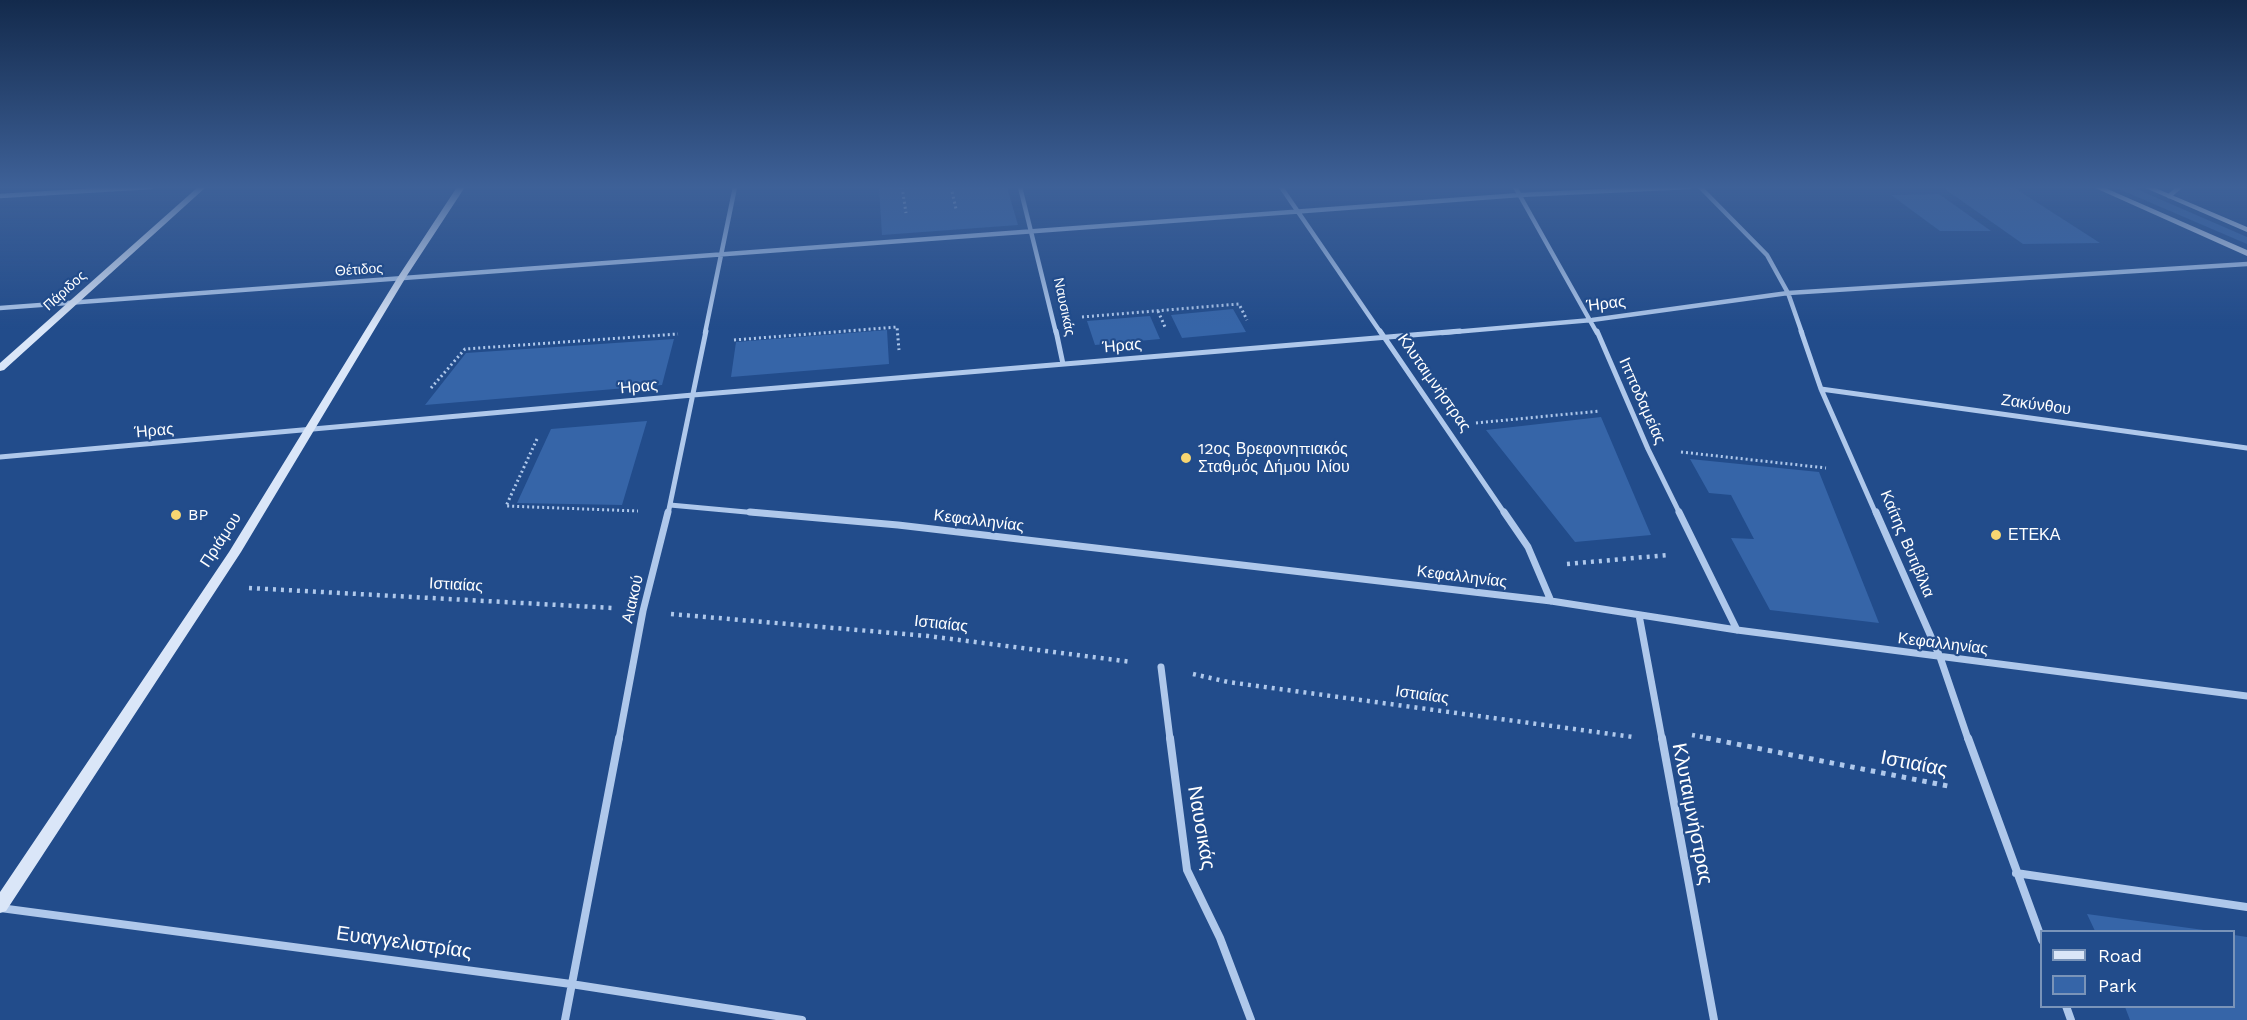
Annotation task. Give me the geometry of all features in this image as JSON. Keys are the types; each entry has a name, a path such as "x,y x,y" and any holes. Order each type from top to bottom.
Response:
{"street":[{"name":"Πάριδος","path":"0,368 148,235"},
{"name":"Πριάμου","path":"0,907 213,586 311,431 402,277 430,235"},
{"name":"Αιακού","path":"565,1020 643,611 670,505 725,235"},
{"name":"Θέτιδος","path":"0,308 722,252 980,235"},
{"name":"Ναυσικάς","path":"1034,235 1063,364"},
{"name":"Κλυταιμνήστρας","path":"1313,235 1528,547 1551,601"},
{"name":"Ιπποδαμείας","path":"1543,235 1592,320 1648,448 1737,630"},
{"name":"Καίτης Βυτιβίλια","path":"1747,235 1767,255 1788,293 1821,389 1940,657 1987,794 2040,935"},
{"path":"2205,235 2247,253"},
{"name":"Ήρας","path":"0,457 311,431 693,395 1592,320 1788,293 2247,264"},
{"name":"Ζακύνθου","path":"1821,389 2247,448"},
{"name":"Κεφαλληνίας","path":"670,505 898,525 1551,601 1737,630 2247,696"},
{"name":"Κλυταιμνήστρας","path":"1639,615 1714,1020"},
{"name":"Ναυσικάς","path":"1161,667 1188,870 1220,938 1251,1020"},
{"path":"2016,873 2247,908"},
{"name":"Ευαγγελιστρίας","path":"0,907 571,984 802,1020"}],"path":[{"path":"1053,320 1239,304 1261,347"},
{"path":"704,342 897,327 900,378"},
{"path":"400,422 465,349 705,332"},
{"path":"551,408 506,506 668,513"},
{"path":"1446,426 1630,408"},
{"path":"1648,448 1859,472"},
{"path":"1537,567 1699,552"},
{"name":"Ιστιαίας","path":"213,586 592,606 1063,651 1161,667 1228,682 1662,741"},
{"name":"Ιστιαίας","path":"1659,729 1987,794"}],"green space":[{"path":"2010,235 2087,235 2100,243 2023,244"},
{"path":"2225,235 2241,235 2247,237 2247,244"},
{"path":"1233,309 1246,332 1182,338 1171,315"},
{"path":"1150,316 1160,339 1095,345 1087,321"},
{"path":"887,330 889,364 731,377 736,342"},
{"path":"674,339 662,385 425,405 466,353"},
{"path":"1601,417 1651,535 1575,542 1486,430"},
{"path":"647,421 622,505 517,503 551,429"},
{"path":"1690,459 1819,472 1879,623 1770,610 1731,538 1754,539 1731,495 1709,493"},
{"path":"2087,914 2204,930 2095,930"},
{"path":"2235,935 2247,937 2247,1020 2130,1020 2125,1008 2235,1008"}],"place":[{"name":"12ος Βρεφονηπιακός Σταθμός Δήμου Ιλίου","path":"1186,458"},
{"name":"BP","path":"176,515"},
{"name":"ΕΤΕΚΑ","path":"1996,535"}]}
